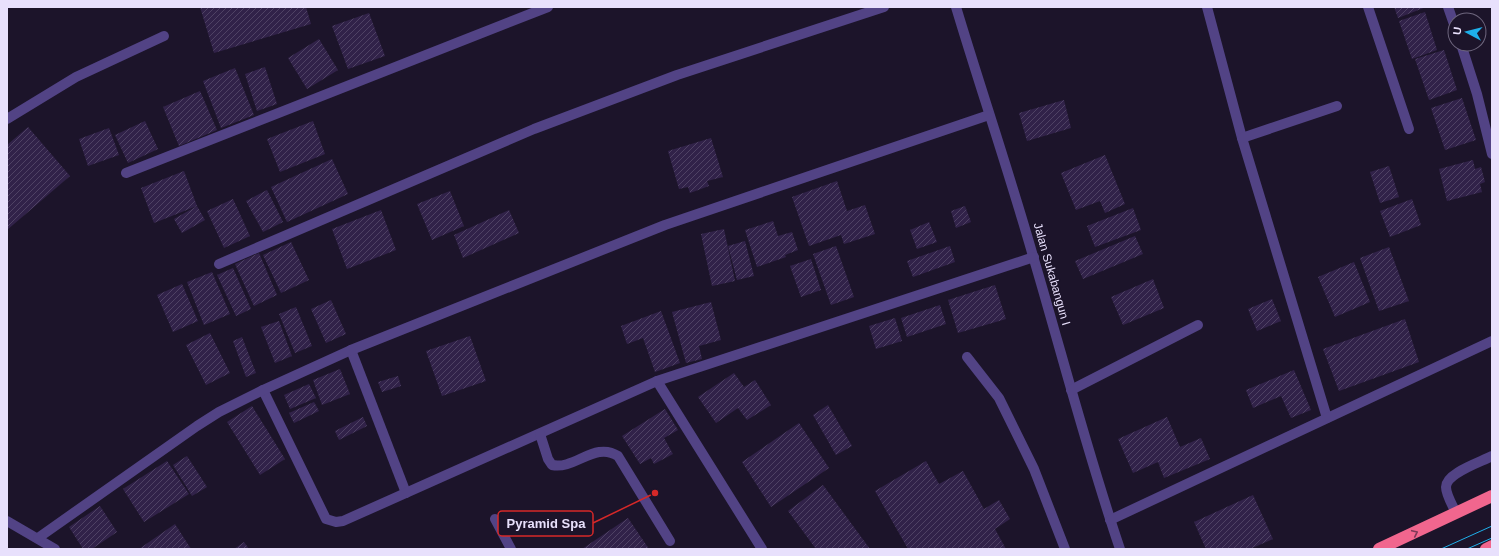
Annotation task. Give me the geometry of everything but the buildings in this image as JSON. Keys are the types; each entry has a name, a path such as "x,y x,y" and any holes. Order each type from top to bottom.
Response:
{"highway":[{"path":"1379,549 1492,496"},
{"path":"1486,549 1492,546"}],"street":[{"path":"126,173 548,7"},
{"path":"219,264 416,178 534,129 677,75 884,7"},
{"name":"Jalan Sukabangun I","path":"956,7 989,115 1007,165 1071,390 1120,549"},
{"path":"1206,7 1242,138 1327,418"},
{"path":"1368,7 1409,128"},
{"path":"7,119 76,77 164,36"},
{"path":"1464,52 1477,94 1492,154"},
{"path":"1242,138 1337,106"},
{"path":"38,538 219,412 263,390 352,350 665,225 989,115"},
{"path":"263,390 326,519 336,522 343,521 656,381 1034,257"},
{"path":"1071,390 1198,325"},
{"path":"1110,520 1492,341"},
{"path":"352,350 406,493"},
{"path":"967,357 999,398 1034,469 1065,549"},
{"path":"656,381 759,548"},
{"path":"540,434 548,459 552,465 560,466 601,451 609,451 618,456 670,541"},
{"path":"1456,513 1446,488 1447,481 1454,475 1492,456"},
{"path":"495,519 511,549"},
{"path":"7,521 55,549"}],"tram line":[{"path":"1441,549 1492,526"},
{"path":"1467,549 1492,538"}],"place":[{"name":"Pyramid Spa","path":"655,493"}]}
